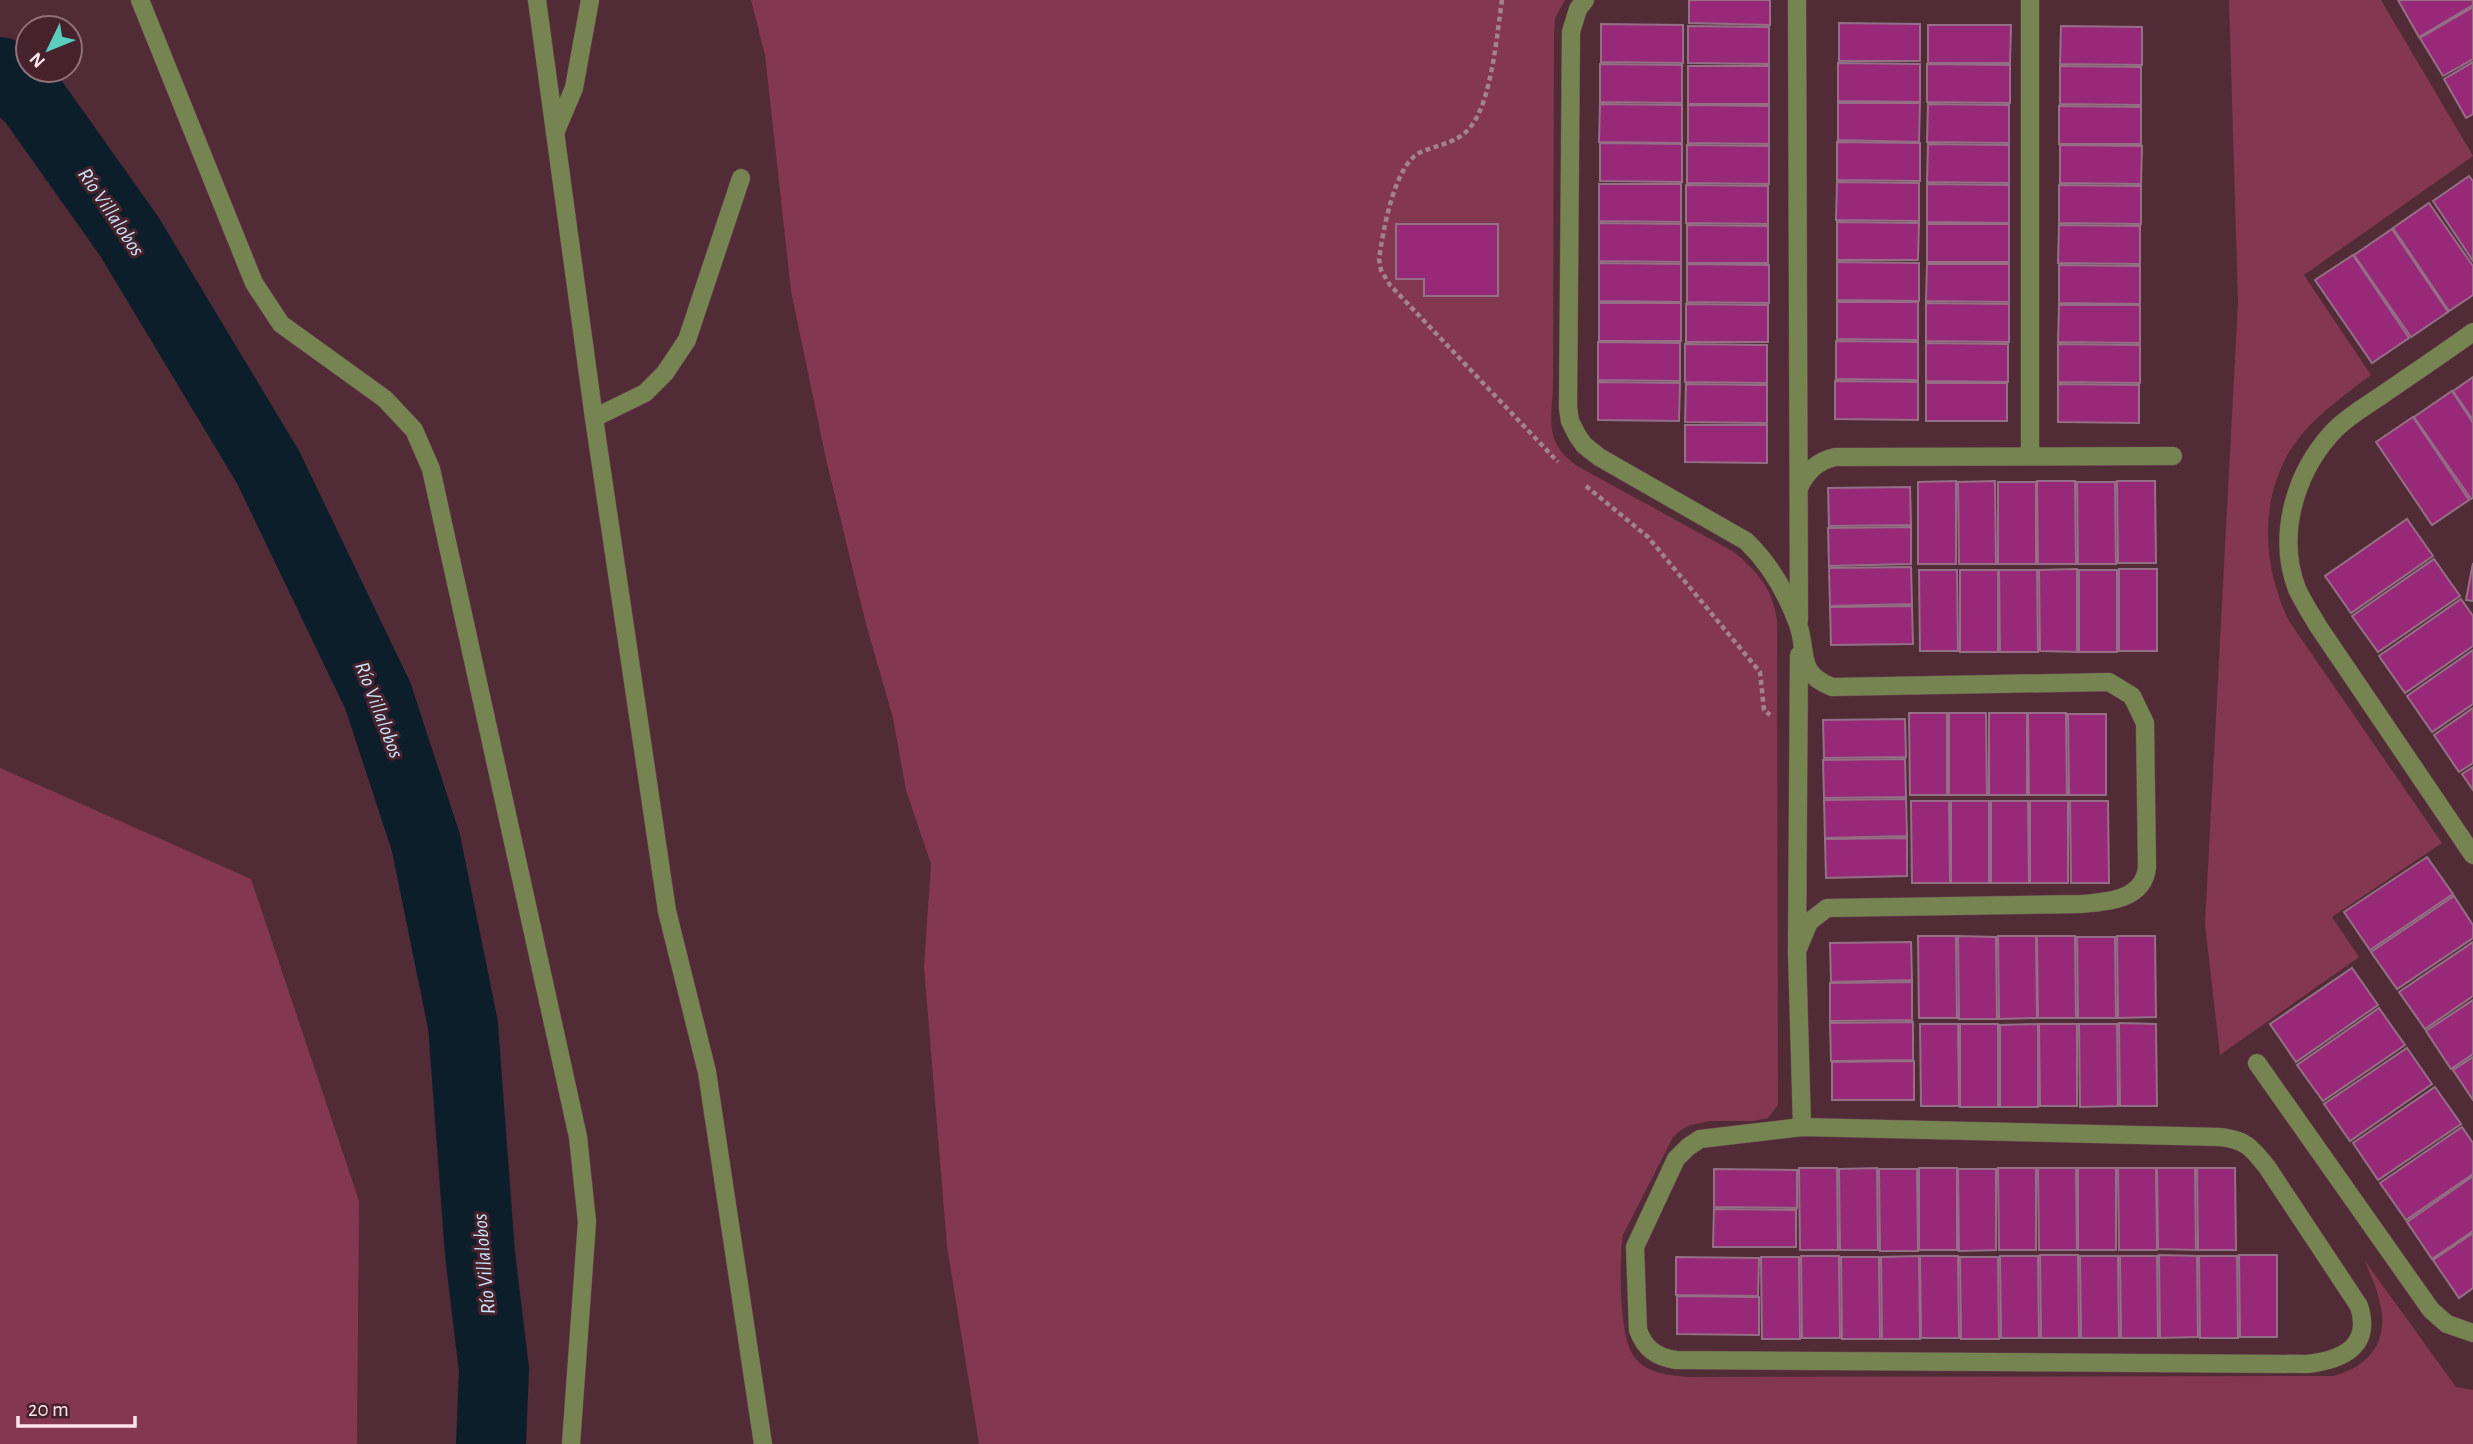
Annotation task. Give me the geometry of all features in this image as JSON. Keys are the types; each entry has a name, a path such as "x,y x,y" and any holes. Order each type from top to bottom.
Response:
{"street":[{"path":"140,0 254,283 281,324 386,399 414,430 431,469 578,1138 587,1222 571,1444"},
{"path":"537,0 594,418 667,911 707,1072 763,1444"},
{"path":"555,133 574,88 590,0"},
{"path":"1586,0 1578,9 1571,32 1568,408 1570,421 1584,445 1599,457 1745,541 1767,566 1799,627 1801,650 1807,666 1817,680 1832,687 2109,682 2126,691 2136,702 2145,723 2147,874 2137,888 2121,898 2102,903 1827,908 1809,922 1797,951"},
{"path":"1797,0 1797,951 1802,1127"},
{"path":"2030,0 2030,456"},
{"path":"594,418 645,393 665,373 687,340 741,178"},
{"path":"2473,332 2358,412 2331,434 2308,466 2298,487 2288,533 2288,552 2298,589 2318,626 2473,855"},
{"path":"1798,490 1812,468 1820,461 1835,457 2173,456"},
{"path":"2257,1063 2431,1310 2447,1324 2473,1334"},
{"path":"1802,1127 2220,1137 2240,1140 2251,1147 2267,1167 2359,1306 2364,1321 2361,1335 2353,1348 2341,1356 2328,1362 2307,1364 1676,1360 1651,1352 1642,1342 1638,1330 1635,1247 1676,1159 1700,1139 1802,1127"}],"shaded area":[{"path":"751,0 1565,0 1555,18 1554,34 1551,423 1555,441 1560,450 1579,467 1734,552 1763,582 1772,598 1777,620 1778,1105 1768,1118 1752,1121 1710,1121 1690,1125 1673,1137 1623,1235 1623,1315 1628,1345 1633,1355 1643,1366 1650,1369 1687,1377 2333,1376 2365,1360 2378,1343 2381,1333 2380,1302 2365,1261 2456,1387 2473,1390 2473,1444 979,1444 947,1246 924,967 931,864 906,790 893,718 866,624 826,459 791,291 765,55"},
{"path":"2229,0 2381,0 2473,156 2304,275 2371,375 2335,403 2302,434 2277,477 2268,525 2273,574 2289,621 2442,843 2332,917 2359,957 2220,1055 2205,924 2238,302"},
{"path":"0,768 251,879 359,1201 357,1444 0,1444"}],"building":[{"path":"1689,0 1770,0 1770,25 1689,23"},
{"path":"2398,0 2473,0 2473,5 2419,37"},
{"path":"2473,7 2473,59 2443,76 2420,38"},
{"path":"1839,23 1920,24 1920,61 1839,61"},
{"path":"1601,24 1683,25 1683,63 1601,62"},
{"path":"1928,25 2011,25 2010,63 1928,63"},
{"path":"1688,26 1769,27 1769,64 1688,63"},
{"path":"2061,26 2142,27 2142,65 2060,64"},
{"path":"2473,62 2473,114 2466,118 2444,79"},
{"path":"1838,63 1920,64 1920,102 1838,101"},
{"path":"1600,64 1682,65 1682,103 1600,102"},
{"path":"1927,64 2010,65 2010,103 1927,102"},
{"path":"1688,66 1769,66 1769,104 1688,104"},
{"path":"2060,66 2141,67 2141,105 2060,104"},
{"path":"1838,103 1920,103 1919,142 1838,140"},
{"path":"1600,104 1682,105 1682,143 1599,142"},
{"path":"1928,104 2009,105 2009,143 1927,142"},
{"path":"1688,105 1769,106 1769,144 1688,143"},
{"path":"2059,106 2141,107 2141,144 2059,144"},
{"path":"1837,142 1920,143 1920,181 1837,180"},
{"path":"1600,143 1682,144 1682,182 1600,181"},
{"path":"1928,144 2009,145 2009,183 1927,182"},
{"path":"1687,145 1769,146 1769,184 1687,183"},
{"path":"2060,145 2142,146 2141,184 2060,183"},
{"path":"2469,176 2473,181 2473,261 2433,201"},
{"path":"1837,182 1919,183 1919,221 1836,220"},
{"path":"1599,184 1681,184 1681,222 1599,221"},
{"path":"1927,184 2009,185 2009,223 1927,222"},
{"path":"1686,185 1768,186 1768,224 1686,223"},
{"path":"2059,185 2141,186 2141,224 2059,223"},
{"path":"2429,203 2473,266 2473,295 2449,311 2393,228"},
{"path":"1837,222 1919,223 1918,260 1837,260"},
{"path":"1599,223 1681,224 1681,262 1599,261"},
{"path":"1396,224 1498,224 1498,296 1424,296 1424,279 1396,279"},
{"path":"1927,224 2009,224 2009,262 1927,262"},
{"path":"1687,225 1768,226 1768,263 1687,263"},
{"path":"2059,225 2140,226 2140,264 2058,263"},
{"path":"2392,229 2448,312 2411,337 2354,255"},
{"path":"2353,255 2409,338 2372,363 2315,280"},
{"path":"1837,262 1919,263 1919,301 1837,300"},
{"path":"1599,263 1681,264 1681,302 1599,301"},
{"path":"1687,264 1769,265 1769,303 1687,302"},
{"path":"1927,264 2009,264 2009,302 1926,301"},
{"path":"2059,265 2140,266 2140,304 2059,303"},
{"path":"1837,302 1918,302 1918,340 1837,339"},
{"path":"1599,303 1681,303 1681,341 1599,341"},
{"path":"1926,303 2009,304 2009,342 1926,341"},
{"path":"1686,304 1768,305 1768,342 1686,342"},
{"path":"2059,305 2140,305 2140,343 2058,342"},
{"path":"1836,341 1918,342 1918,380 1836,379"},
{"path":"1598,342 1680,343 1680,381 1598,380"},
{"path":"1926,343 2008,344 2008,382 1926,381"},
{"path":"1685,344 1767,345 1767,383 1685,382"},
{"path":"2058,344 2140,345 2140,383 2058,382"},
{"path":"2473,377 2473,420 2453,391"},
{"path":"1835,381 1918,382 1918,420 1835,419"},
{"path":"1598,382 1680,383 1679,421 1598,420"},
{"path":"1926,383 2007,383 2007,421 1926,421"},
{"path":"1686,384 1767,385 1767,423 1685,422"},
{"path":"2058,384 2139,385 2139,423 2058,422"},
{"path":"2452,391 2473,423 2471,499 2414,417"},
{"path":"2413,417 2469,500 2432,525 2376,442"},
{"path":"1685,425 1767,425 1767,463 1685,462"},
{"path":"1956,481 1956,564 1918,564 1918,482"},
{"path":"1995,481 1996,564 1959,564 1958,482"},
{"path":"2037,481 2075,481 2076,564 2038,564"},
{"path":"2117,481 2155,481 2156,563 2118,563"},
{"path":"1998,482 2036,482 2036,564 1998,564"},
{"path":"2077,482 2115,482 2116,564 2078,564"},
{"path":"1910,487 1911,525 1829,526 1828,488"},
{"path":"2407,519 2433,556 2351,613 2325,576"},
{"path":"1911,527 1911,564 1829,566 1828,528"},
{"path":"2434,559 2460,596 2378,652 2352,616"},
{"path":"2473,563 2473,601 2466,600"},
{"path":"1911,567 1912,604 1830,606 1829,568"},
{"path":"2077,569 2077,652 2040,651 2039,570"},
{"path":"2119,569 2157,569 2157,651 2119,651"},
{"path":"1919,570 1957,570 1958,651 1920,651"},
{"path":"1960,570 1998,570 1998,652 1960,652"},
{"path":"1999,570 2037,570 2038,652 2000,652"},
{"path":"2079,570 2117,570 2117,652 2079,652"},
{"path":"2461,599 2473,616 2473,646 2405,693 2379,656"},
{"path":"1912,606 1913,644 1831,645 1830,607"},
{"path":"2473,650 2473,704 2432,732 2407,696"},
{"path":"2473,708 2473,763 2459,772 2434,735"},
{"path":"1909,713 1947,713 1947,795 1910,795"},
{"path":"1949,713 1986,713 1987,795 1949,795"},
{"path":"1989,713 2027,713 2027,795 1989,795"},
{"path":"2028,713 2066,713 2067,795 2029,795"},
{"path":"2068,714 2106,714 2106,795 2069,795"},
{"path":"1905,719 1906,757 1824,758 1823,720"},
{"path":"1905,759 1906,797 1824,798 1823,760"},
{"path":"2473,767 2473,790 2462,774"},
{"path":"1906,799 1907,836 1825,838 1824,800"},
{"path":"1911,801 1949,801 1950,883 1912,883"},
{"path":"1951,801 1989,801 1989,883 1951,883"},
{"path":"1991,801 2028,801 2029,883 1991,883"},
{"path":"2030,801 2068,801 2068,883 2030,883"},
{"path":"2070,801 2108,801 2109,883 2071,883"},
{"path":"1907,838 1907,876 1826,878 1825,839"},
{"path":"2427,857 2453,894 2370,950 2344,912"},
{"path":"2454,896 2473,925 2473,938 2397,989 2371,952"},
{"path":"1918,936 1956,936 1957,1018 1919,1018"},
{"path":"1958,936 1996,937 1997,1019 1959,1019"},
{"path":"1998,936 2036,936 2037,1018 1999,1019"},
{"path":"2037,936 2075,936 2076,1018 2038,1018"},
{"path":"2117,936 2155,936 2156,1017 2118,1018"},
{"path":"2077,937 2115,937 2116,1018 2078,1018"},
{"path":"1911,942 1912,980 1831,982 1830,943"},
{"path":"2473,942 2473,996 2425,1029 2399,992"},
{"path":"2352,968 2378,1005 2296,1062 2270,1024"},
{"path":"1912,982 1912,1020 1830,1021 1830,983"},
{"path":"2473,1000 2473,1054 2451,1069 2426,1031"},
{"path":"2379,1008 2405,1045 2323,1101 2297,1065"},
{"path":"1913,1022 1913,1060 1831,1061 1830,1023"},
{"path":"2119,1023 2156,1024 2157,1106 2120,1106"},
{"path":"1920,1024 1958,1024 1959,1106 1921,1106"},
{"path":"1960,1024 1998,1024 1998,1107 1960,1107"},
{"path":"2038,1024 2038,1107 2000,1107 2000,1025"},
{"path":"2039,1024 2077,1024 2077,1106 2040,1106"},
{"path":"2079,1024 2117,1024 2118,1106 2080,1107"},
{"path":"2407,1048 2432,1084 2350,1141 2324,1104"},
{"path":"2473,1057 2473,1100 2453,1070"},
{"path":"1914,1061 1914,1100 1832,1100 1832,1062"},
{"path":"2435,1087 2461,1124 2378,1180 2353,1143"},
{"path":"2462,1127 2473,1143 2473,1174 2406,1220 2380,1183"},
{"path":"1799,1168 1837,1168 1838,1250 1800,1250"},
{"path":"1877,1168 1878,1250 1840,1250 1839,1169"},
{"path":"1919,1168 1957,1168 1957,1250 1919,1250"},
{"path":"1998,1168 2036,1168 2036,1250 1999,1250"},
{"path":"2038,1168 2076,1168 2077,1250 2039,1250"},
{"path":"2078,1168 2116,1168 2116,1250 2078,1250"},
{"path":"2118,1168 2156,1168 2157,1250 2119,1250"},
{"path":"2157,1168 2195,1168 2196,1250 2158,1249"},
{"path":"2197,1168 2235,1168 2236,1250 2198,1250"},
{"path":"1714,1169 1797,1170 1797,1208 1714,1207"},
{"path":"1879,1169 1917,1169 1918,1251 1880,1251"},
{"path":"1958,1169 1996,1169 1996,1250 1959,1251"},
{"path":"2473,1176 2473,1231 2432,1259 2407,1222"},
{"path":"1714,1209 1796,1210 1796,1247 1713,1247"},
{"path":"2473,1233 2473,1288 2459,1298 2433,1260"},
{"path":"2040,1255 2078,1255 2079,1338 2041,1338"},
{"path":"2159,1255 2197,1256 2198,1337 2160,1338"},
{"path":"2239,1255 2277,1255 2277,1337 2240,1337"},
{"path":"1801,1256 1839,1256 1840,1338 1802,1338"},
{"path":"1919,1256 1920,1339 1882,1339 1881,1257"},
{"path":"1920,1256 1958,1256 1959,1338 1921,1338"},
{"path":"2000,1256 2038,1256 2039,1338 2001,1338"},
{"path":"2080,1256 2118,1256 2119,1338 2081,1338"},
{"path":"2120,1256 2157,1256 2158,1338 2121,1338"},
{"path":"2199,1256 2237,1256 2238,1338 2200,1338"},
{"path":"1676,1257 1759,1258 1758,1296 1676,1295"},
{"path":"1761,1257 1799,1257 1800,1339 1762,1339"},
{"path":"1841,1257 1879,1257 1880,1339 1842,1339"},
{"path":"1960,1257 1998,1257 1999,1339 1961,1339"},
{"path":"1677,1296 1759,1297 1759,1335 1677,1334"}],"waterway":[{"name":"Río Villalobos","path":"0,72 31,98 129,236 268,467 378,696 426,843 463,1025 480,1254 494,1370 491,1444"}]}
